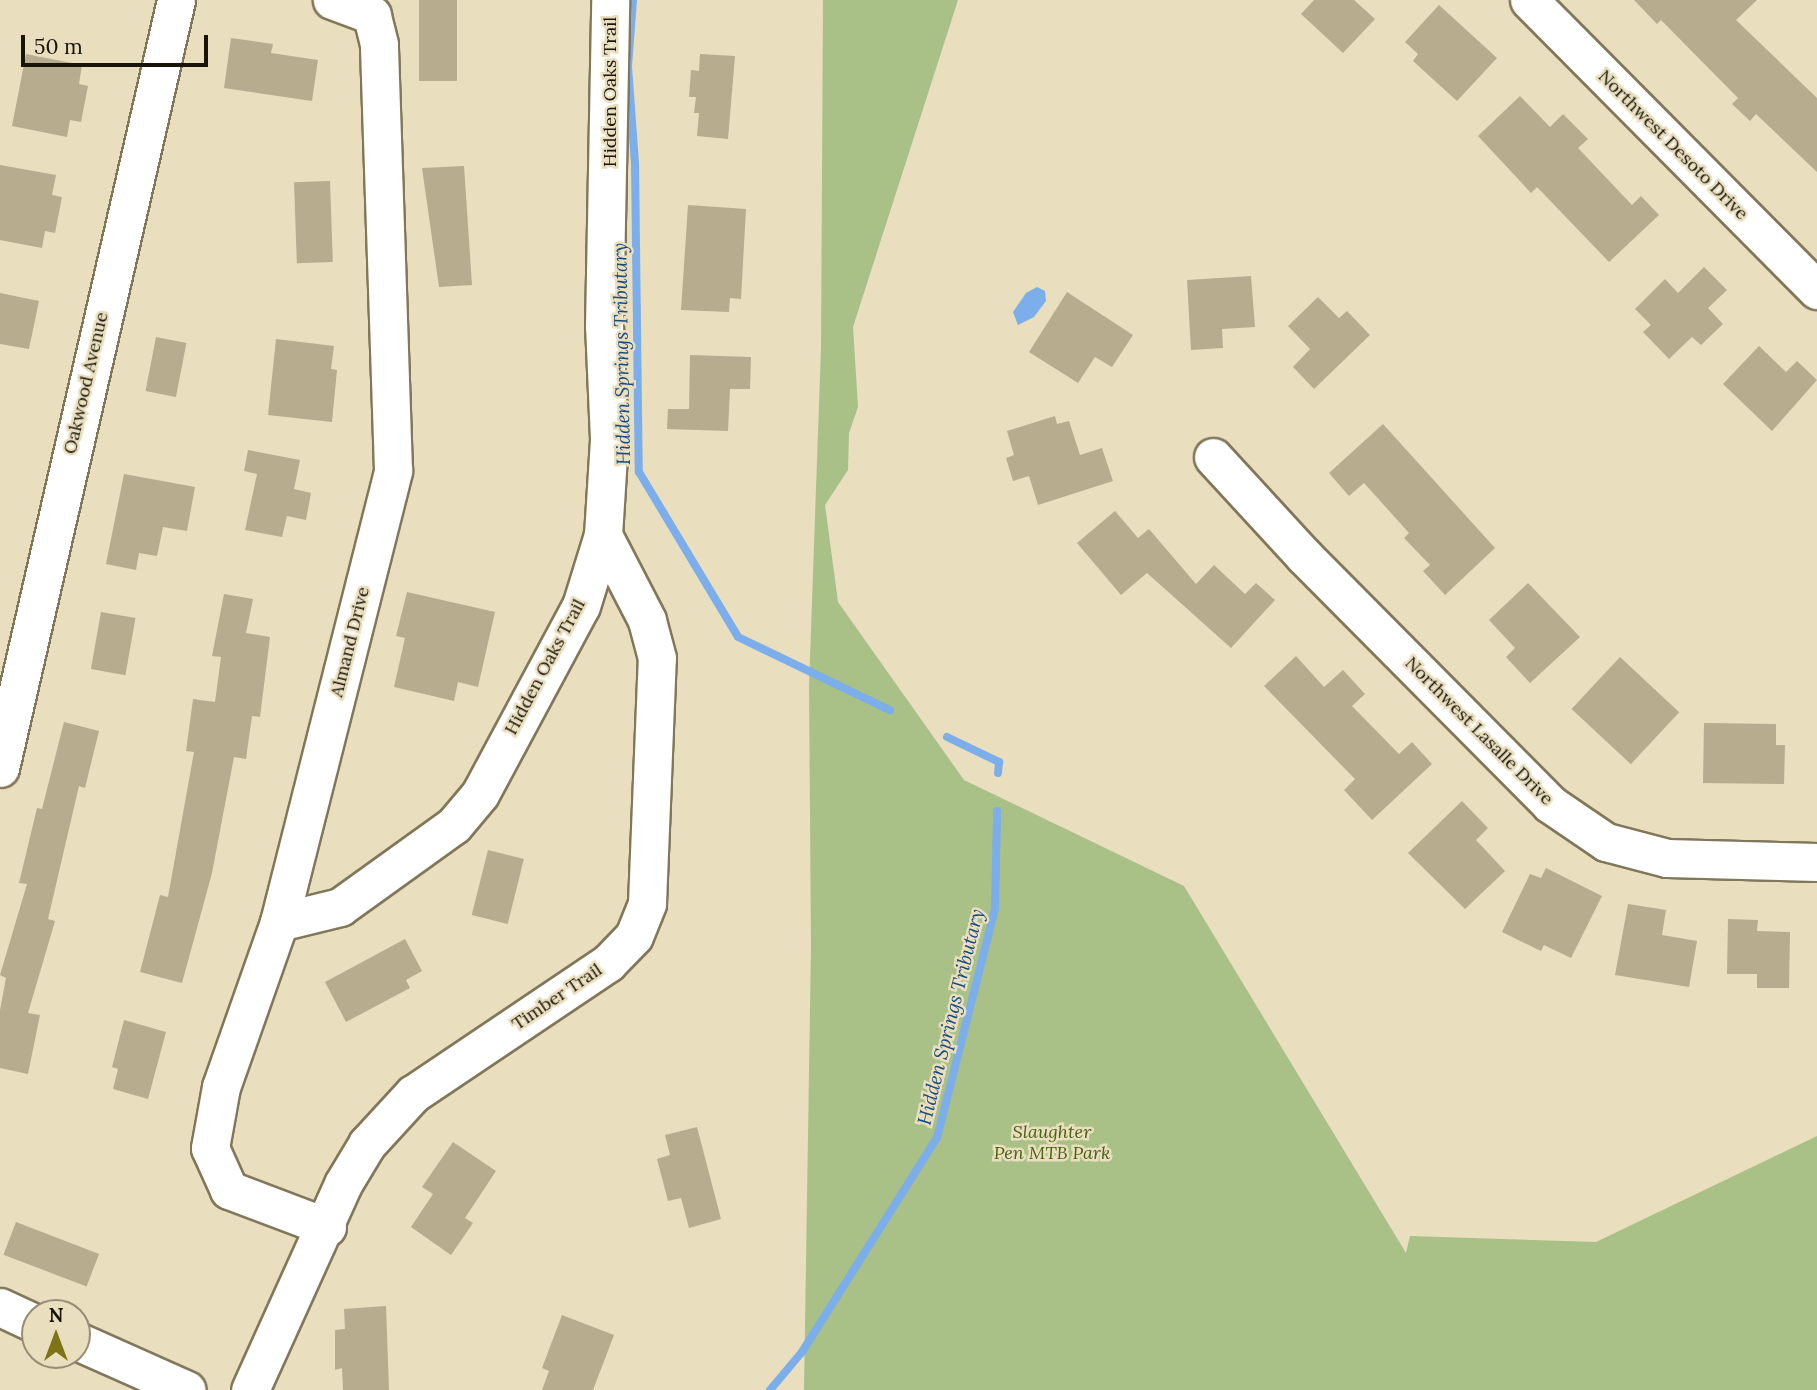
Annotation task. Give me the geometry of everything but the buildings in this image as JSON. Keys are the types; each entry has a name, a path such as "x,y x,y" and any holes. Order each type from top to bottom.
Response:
{"street":[{"name":"Oakwood Avenue","path":"0,768 176,0"},
{"name":"Almand Drive","path":"327,1227 229,1190 210,1148 220,1087 279,922 393,470 379,44 372,15 332,0"},
{"name":"Hidden Oaks Trail","path":"279,922 340,907 454,825 480,794 581,606 603,535 609,439 604,326 610,0"},
{"name":"Northwest Desoto Drive","path":"1529,0 1817,290"},
{"name":"Northwest Lasalle Drive","path":"1213,457 1304,556 1550,804 1606,842 1667,859 1817,862"},
{"name":"Timber Trail","path":"250,1390 327,1227 343,1184 367,1144 413,1094 608,962 634,936 647,903 657,658 647,620 603,535"},
{"path":"0,1307 21,1317"},
{"path":"91,1347 187,1390"}],"green space":[{"name":"Slaughter Pen MTB Park","path":"823,0 958,0 853,327 858,407 849,433 848,470 825,505 838,602 964,780 1184,886 1406,1253 1410,1236 1596,1242 1817,1136 1817,1390 804,1390 811,945 809,686 821,348"}],"water":[{"path":"1037,287 1045,291 1046,301 1034,317 1018,325 1013,312 1026,293"}],"waterway":[{"name":"Hidden Springs Tributary","path":"633,0 628,66 635,163 639,472 738,637 890,710"},
{"name":"Hidden Springs Tributary","path":"947,737 999,762 998,773"},
{"name":"Hidden Springs Tributary","path":"770,1390 802,1352 937,1138 995,909 997,811"}]}
